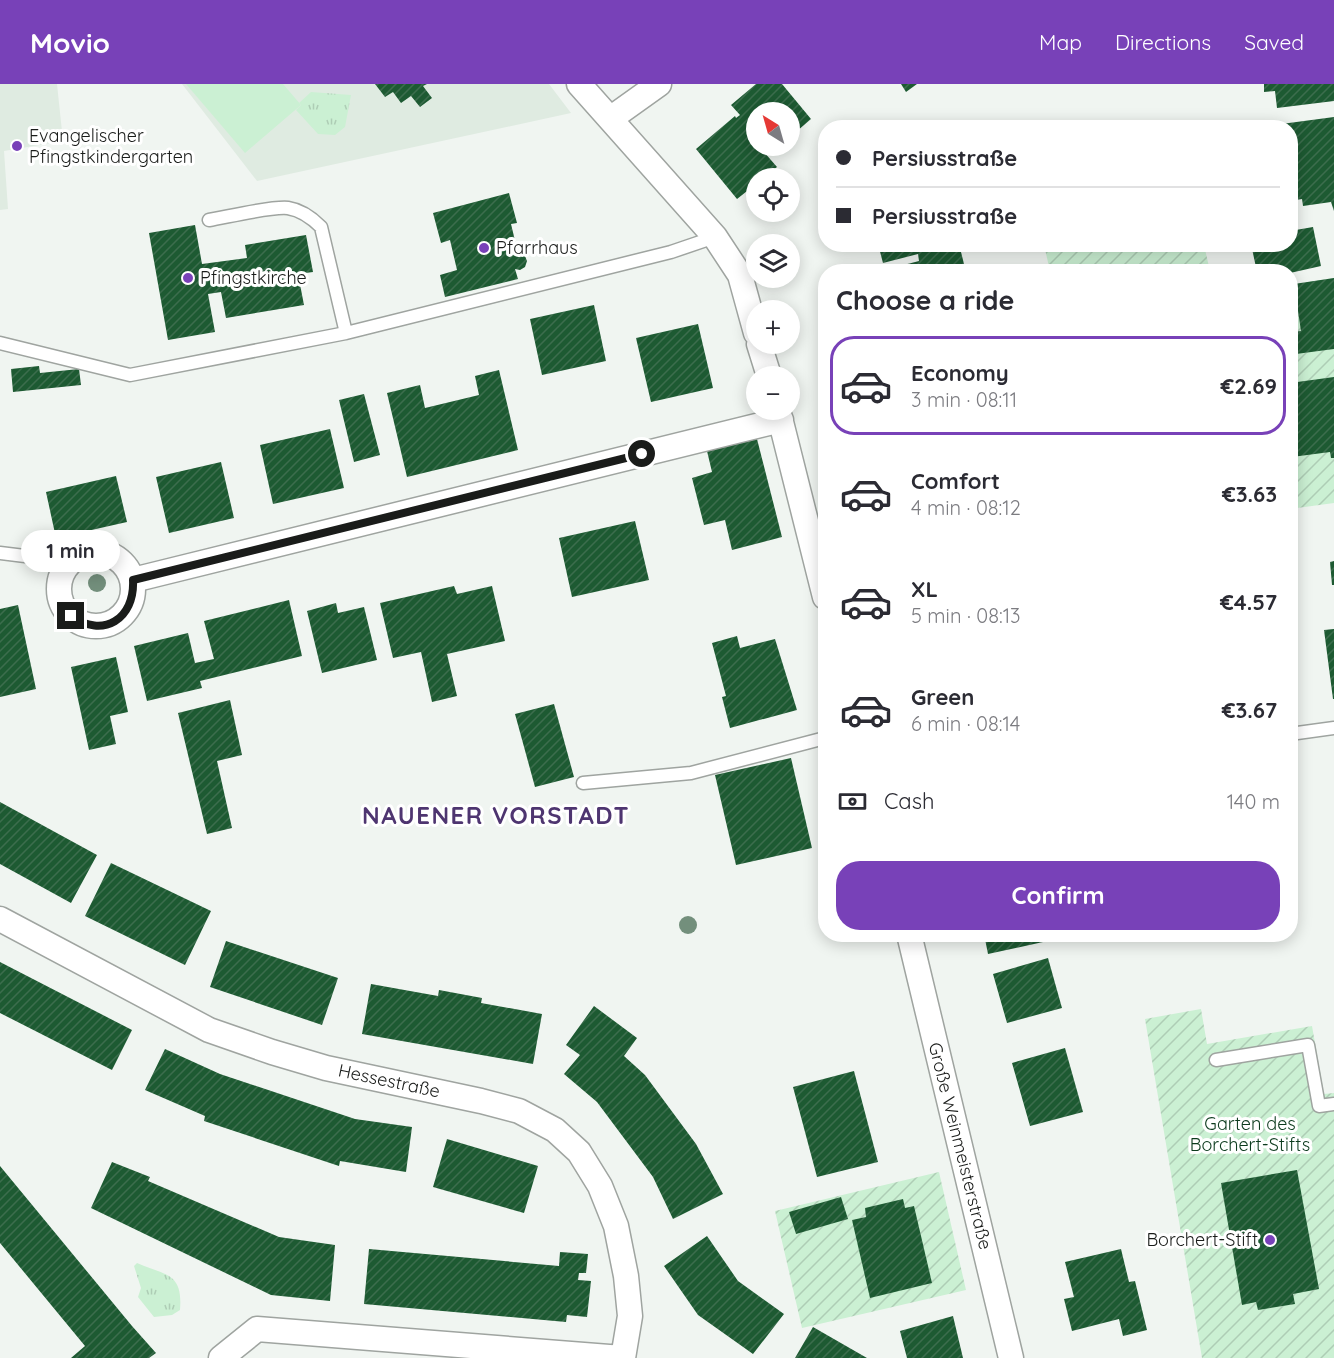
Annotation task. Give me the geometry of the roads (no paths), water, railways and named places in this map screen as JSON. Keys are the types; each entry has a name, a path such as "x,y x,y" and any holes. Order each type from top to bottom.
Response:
{"street":[{"path":"579,84 715,237 740,275 747,300"},
{"path":"610,119 659,84"},
{"path":"133,580 760,420"},
{"path":"781,420 818,569"},
{"path":"91,553 109,554 124,564 133,580 129,608 115,621 97,626 88,625 71,616 61,600 60,582 68,565 74,559 91,553"},
{"name":"Hessestraße","path":"0,919 209,1030 326,1068 519,1111 555,1130 579,1152 600,1186 616,1226 626,1276 630,1316 622,1358"},
{"name":"Große Weinmeisterstraße","path":"911,942 1011,1358"},
{"path":"221,1358 257,1329 622,1358"}],"lane":[{"path":"209,220 277,208 289,208 312,218 321,227 346,333"},
{"path":"0,343 130,375 346,333 660,255 715,237"},
{"path":"0,553 49,559 68,565"},
{"path":"1298,733 1334,728"},
{"path":"583,783 692,773 818,740"},
{"path":"1216,1060 1308,1045 1319,1106 1334,1104"}],"place":[{"name":"Evangelischer Pfingstkindergarten","path":"17,146"},
{"name":"Pfarrhaus","path":"484,248"},
{"name":"Pfingstkirche","path":"188,278"},
{"name":"Borchert-Stift","path":"1270,1240"}],"district":[{"name":"NAUENER VORSTADT","path":"496,816"}],"park label":[{"name":"Garten des Borchert-Stifts","path":"1250,1134"}]}
